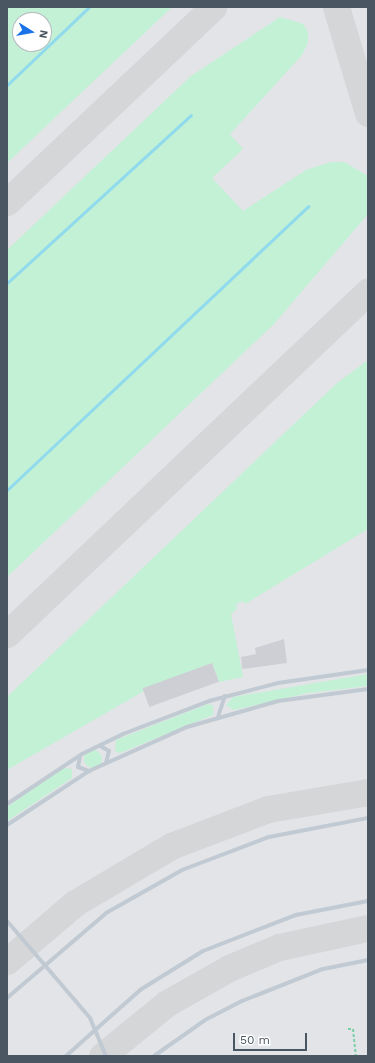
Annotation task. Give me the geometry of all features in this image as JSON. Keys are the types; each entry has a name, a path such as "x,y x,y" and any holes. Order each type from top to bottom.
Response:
{"lane":[{"path":"7,804 82,754 209,701 226,695 368,670"},
{"path":"7,825 89,771 216,718 233,712 307,695 368,689"},
{"path":"216,718 226,695"},
{"path":"209,701 233,712"},
{"path":"97,747 109,751 104,764"},
{"path":"82,754 78,758 78,767 89,771"},
{"path":"7,998 45,962 106,913 182,870 269,837 368,818"},
{"path":"66,1056 95,1026 140,990 203,951 296,915 368,901"},
{"path":"7,921 45,962 95,1026 106,1056"},
{"path":"154,1056 205,1020 242,1000 323,969 368,960"}],"path":[{"path":"348,1029 353,1029 356,1056"}],"shaded area":[{"path":"7,7 368,7 368,1056 7,1056"}],"green space":[{"path":"7,7 172,7 7,163"},
{"path":"280,17 303,24 308,32 308,43 302,55 230,134 243,149 212,178 243,211 306,170 331,162 344,162 368,176 368,214 274,324 7,577 7,250 191,76"},
{"path":"368,360 368,529 245,604 243,601 236,604 237,609 231,614 243,677 219,682 212,663 144,691 7,770 7,697 337,383"},
{"path":"368,674 368,686 308,693 234,710 226,705 233,697"},
{"path":"208,704 213,706 213,715 120,753 115,751 116,740"},
{"path":"89,750 97,750 102,755 100,766 97,768 89,768 84,763 84,755"},
{"path":"63,768 72,769 72,778 7,821 7,807"}],"building":[{"path":"284,639 287,663 242,669 241,657 256,654 255,648"},
{"path":"212,663 219,682 149,707 142,688"}],"waterway":[{"path":"7,85 89,7"},
{"path":"7,283 191,115"},
{"path":"7,490 308,206"}],"taxiway":[{"path":"7,202 213,7"},
{"path":"336,7 368,113"},
{"path":"7,634 368,291"},
{"path":"7,961 75,903 171,846 268,809 368,792"},
{"path":"102,1056 167,1003 229,968 279,947 368,928"}]}
